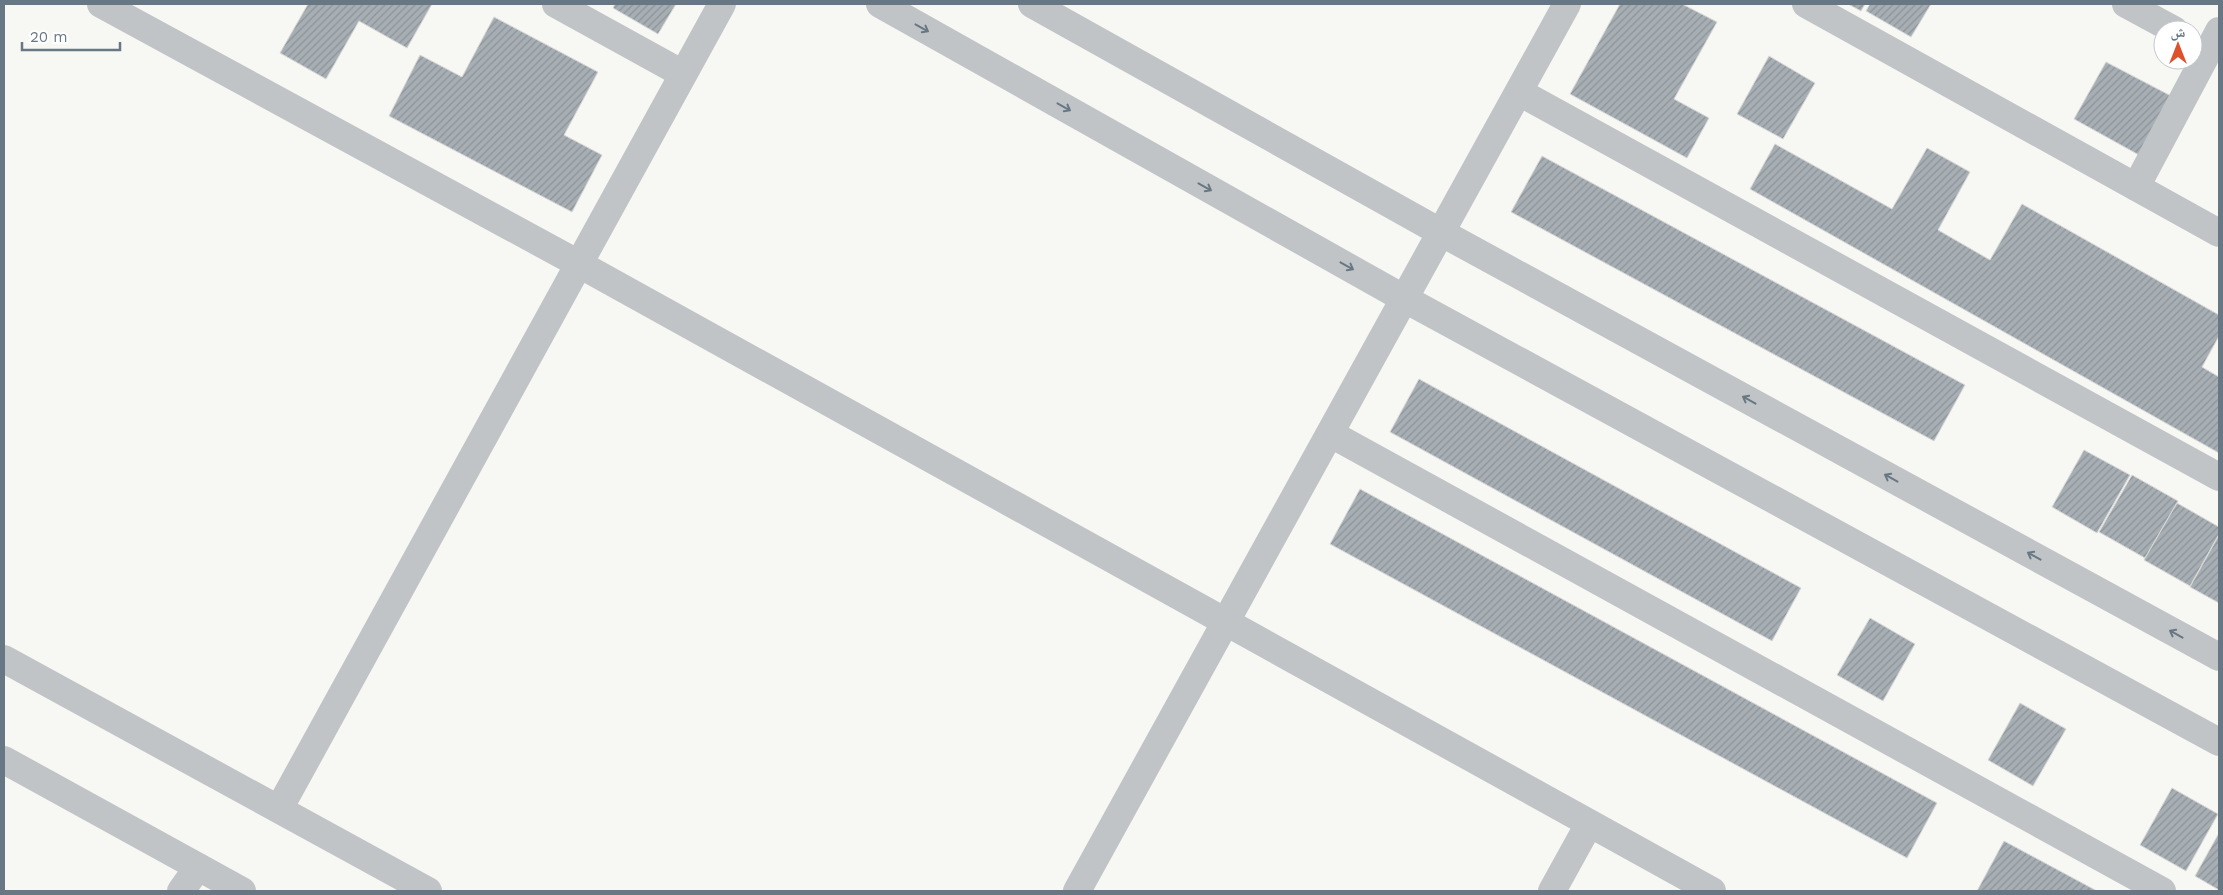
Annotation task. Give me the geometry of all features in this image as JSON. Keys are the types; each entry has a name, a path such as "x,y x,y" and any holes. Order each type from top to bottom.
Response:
{"street":[{"path":"101,4 1228,621 1712,891"},
{"path":"556,4 683,74"},
{"path":"279,809 722,4"},
{"path":"880,4 1406,299 2219,742"},
{"path":"1032,4 1442,233 2219,657"},
{"path":"1077,891 1406,299 1567,4"},
{"path":"1806,4 2219,233"},
{"path":"2126,4 2156,20"},
{"path":"2136,187 2210,44"},
{"path":"1519,92 2219,477"},
{"path":"1331,434 2162,891"},
{"path":"4,659 428,891"},
{"path":"4,760 242,891"},
{"path":"1552,891 1589,824"},
{"path":"181,891 198,867"}],"building":[{"path":"308,4 432,4 407,48 359,21 326,79 280,53"},
{"path":"615,4 676,4 658,34 613,8"},
{"path":"1620,4 1682,4 1717,22 1674,99 1709,118 1687,158 1570,94"},
{"path":"1848,4 1865,4 1861,11"},
{"path":"1870,4 1931,4 1911,37 1866,11"},
{"path":"494,17 598,72 564,135 602,155 572,212 389,116 420,55 462,77"},
{"path":"1769,56 1815,83 1783,139 1737,114"},
{"path":"2106,62 2173,97 2139,155 2074,119"},
{"path":"1775,144 1892,209 1927,148 1970,172 1938,230 1990,260 2022,204 2219,315 2219,336 2202,367 2219,377 2219,453 1750,189"},
{"path":"1542,156 1965,385 1934,441 1511,212"},
{"path":"1419,379 1801,588 1772,641 1390,432"},
{"path":"2084,450 2130,475 2097,533 2052,507"},
{"path":"2132,475 2178,501 2145,558 2099,532"},
{"path":"1360,489 1937,803 1907,858 1330,544"},
{"path":"2177,503 2219,527 2219,534 2190,586 2144,560"},
{"path":"2219,535 2219,603 2190,587"},
{"path":"1870,618 1915,644 1883,701 1837,675"},
{"path":"2020,703 2066,729 2033,786 1988,760"},
{"path":"2172,788 2218,814 2186,871 2140,845"},
{"path":"2219,833 2219,890 2195,876"},
{"path":"2004,841 2097,891 1977,891"}]}
